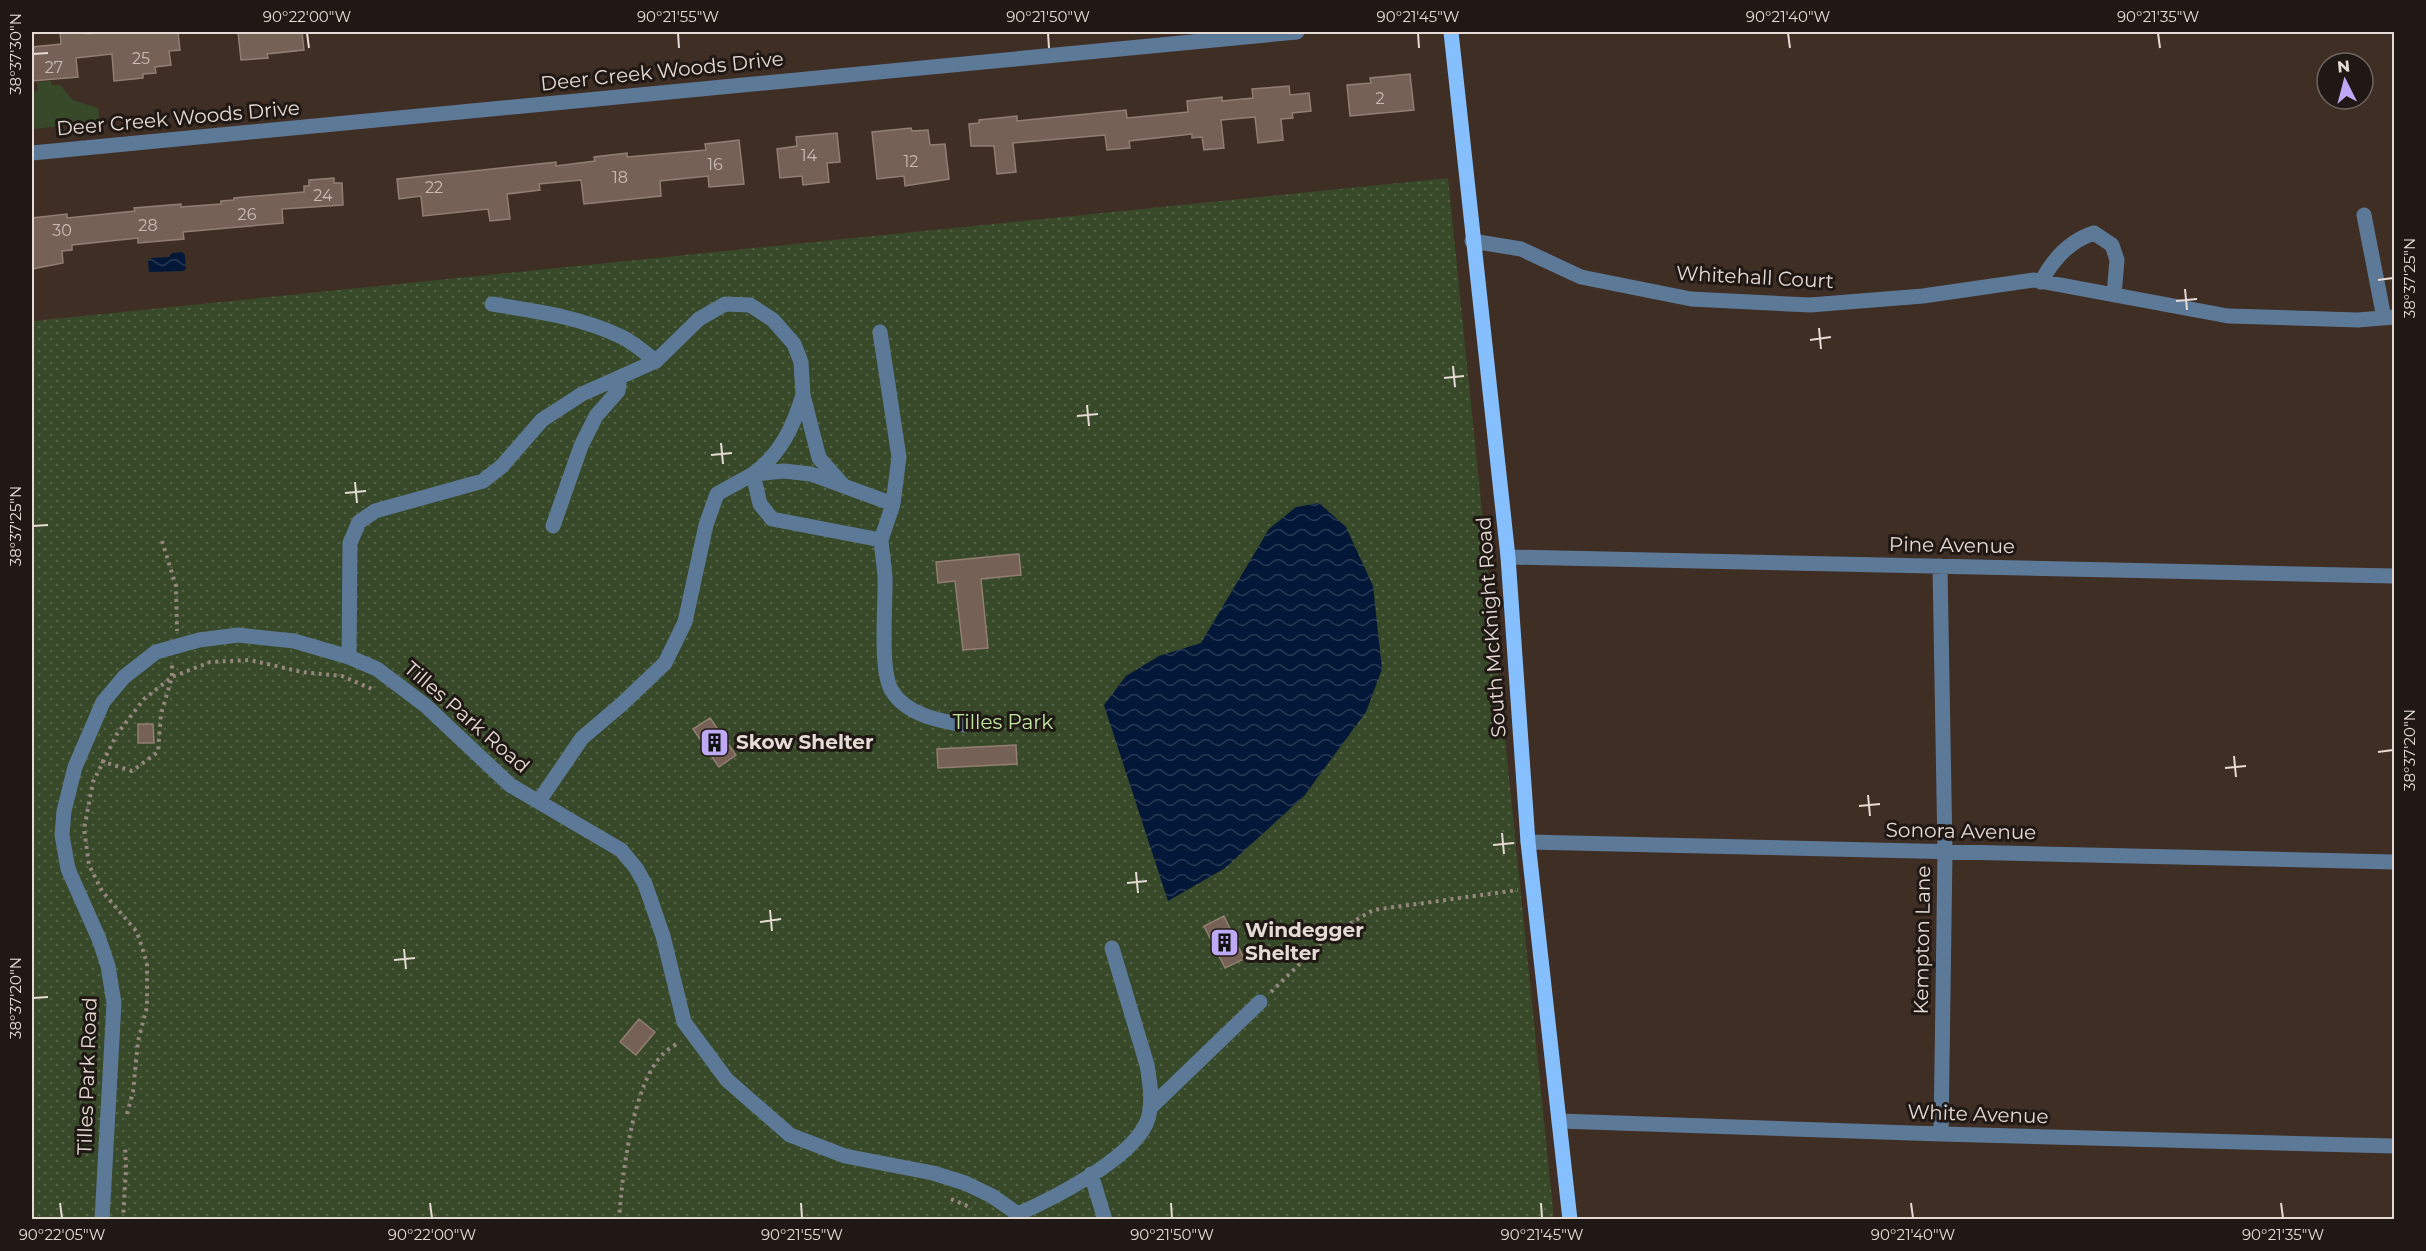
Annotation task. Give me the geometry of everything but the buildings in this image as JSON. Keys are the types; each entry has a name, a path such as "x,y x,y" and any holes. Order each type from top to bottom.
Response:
{"main road":[{"name":"South McKnight Road","path":"1451,32 1508,557 1527,842 1570,1220"}],"street":[{"name":"Deer Creek Woods Drive","path":"32,153 1297,32"},
{"name":"Whitehall Court","path":"1472,242 1521,249 1581,277 1691,299 1810,305 1923,296 2034,280 2228,316 2358,320 2389,317 2364,215"},
{"path":"2041,282 2049,266 2069,246 2082,237 2094,233 2112,245 2116,260 2114,295"},
{"path":"492,304 542,312 588,324 622,337 656,361"},
{"path":"349,657 349,555 350,543 359,522 375,511 483,481 502,466 542,420 582,394 656,361 699,320 725,304 750,306 773,320 794,344 801,362 803,395 819,458 842,484"},
{"path":"880,332 899,457 893,504 880,540 885,574 886,675 892,691 909,707 935,720 965,725"},
{"path":"553,526 581,446 596,416 618,391 620,377"},
{"path":"539,801 582,738 665,663 685,621 706,525 717,494 765,465 793,425 803,395"},
{"path":"753,474 796,472 842,484 893,504"},
{"path":"753,474 760,504 772,519 880,540"},
{"name":"Pine Avenue","path":"1508,557 2394,576"},
{"name":"Kempton Lane","path":"1940,566 1944,852 1941,1134"},
{"name":"Tilles Park Road","path":"102,1220 114,1003 108,966 99,939 68,869 62,836 64,811 75,766 103,702 124,677 156,652 199,640 238,635 294,641 349,657 377,669 404,688 510,785 621,850 636,868 645,884 663,936 684,1022 727,1080 790,1135 845,1156 933,1173 965,1183 992,1196 1020,1217 1091,1174 1134,1142 1146,1124 1150,1108 1147,1065 1112,948"},
{"name":"Sonora Avenue","path":"1527,842 2394,862"},
{"name":"Tilles Park Road","path":"1150,1108 1260,1002"},
{"name":"White Avenue","path":"1559,1121 2394,1146"},
{"path":"1091,1174 1105,1220"}],"path":[{"path":"81,753 132,771 158,752 161,714 172,677 172,659 178,646 176,586 162,541"},
{"path":"124,1122 133,1092 138,1041 147,1007 147,963 137,932 102,891 89,865 84,829 93,782 117,734 144,699 172,677 210,662 250,660 302,672 342,676 380,692"},
{"path":"1260,1002 1326,938 1373,910 1533,887"},
{"path":"619,1220 627,1149 644,1085 662,1055 682,1039"},
{"path":"123,1220 126,1169 125,1134"}],"green space":[{"path":"51,81 52,85 60,85 73,100 98,108 100,122 32,129 32,92 38,91 37,82"},
{"name":"Tilles Park","path":"1448,178 1554,1219 32,1220 32,321"}],"water":[{"path":"182,252 185,255 186,269 183,271 149,272 148,261 151,258 169,257 172,253"},
{"path":"1319,503 1346,527 1373,586 1382,669 1366,712 1304,796 1225,868 1168,901 1104,705 1126,676 1159,656 1201,643 1269,529 1296,507"}],"place":[{"name":"Skow Shelter","path":"715,742"},
{"name":"Windegger Shelter","path":"1224,942"}]}
